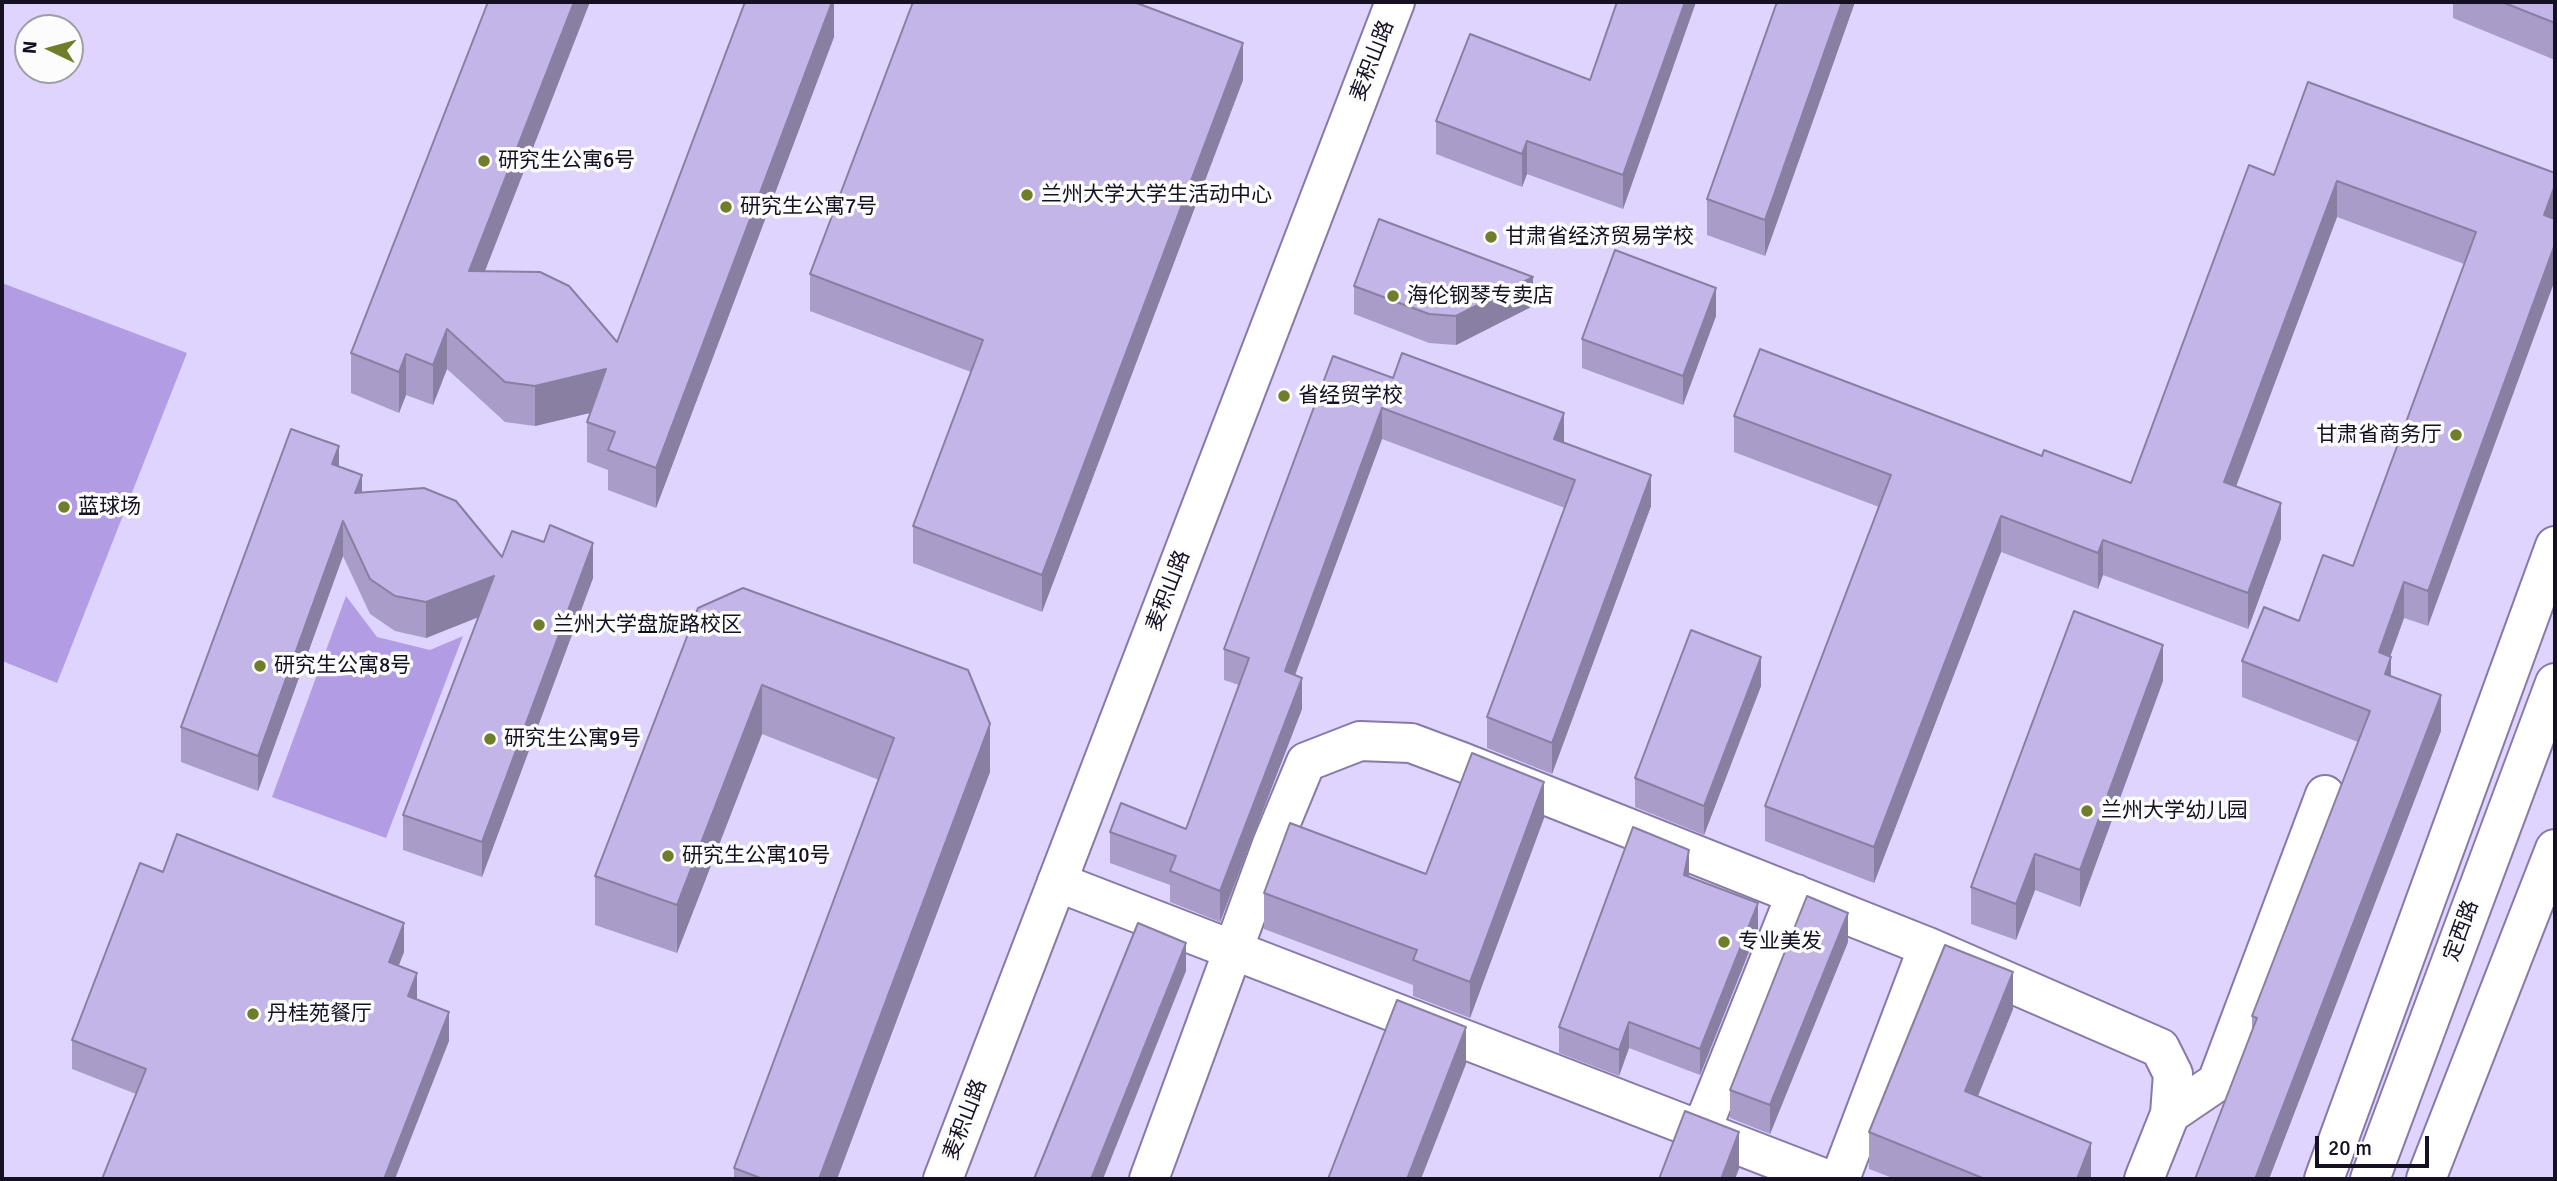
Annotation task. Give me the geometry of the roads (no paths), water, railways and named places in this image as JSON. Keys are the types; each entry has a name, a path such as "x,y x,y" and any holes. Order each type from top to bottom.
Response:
{"street":[{"name":"麦积山路","path":"943,1179 1395,2"},
{"path":"2324,1179 2555,547"},
{"name":"定西路","path":"2370,1179 2555,683"},
{"path":"1149,1179 1233,949 1306,762 1360,741 1411,743 1928,947 2160,1048 2173,1074 2171,1114 2144,1179"},
{"path":"2171,1114 2217,1082 2325,796"},
{"path":"2426,1179 2555,849"},
{"path":"1057,882 1826,1179"},
{"path":"1701,1131 1796,894"},
{"path":"1840,1179 1928,947"}],"place":[{"name":"研究生公寓6号","path":"484,161"},
{"name":"兰州大学大学生活动中心","path":"1027,195"},
{"name":"研究生公寓7号","path":"726,207"},
{"name":"甘肃省经济贸易学校","path":"1491,237"},
{"name":"海伦钢琴专卖店","path":"1393,296"},
{"name":"省经贸学校","path":"1284,396"},
{"name":"甘肃省商务厅","path":"2456,435"},
{"name":"蓝球场","path":"64,507"},
{"name":"兰州大学盘旋路校区","path":"539,625"},
{"name":"研究生公寓8号","path":"260,666"},
{"name":"研究生公寓9号","path":"490,739"},
{"name":"兰州大学幼儿园","path":"2087,811"},
{"name":"研究生公寓10号","path":"668,856"},
{"name":"专业美发","path":"1724,942"},
{"name":"丹桂苑餐厅","path":"253,1014"}]}
